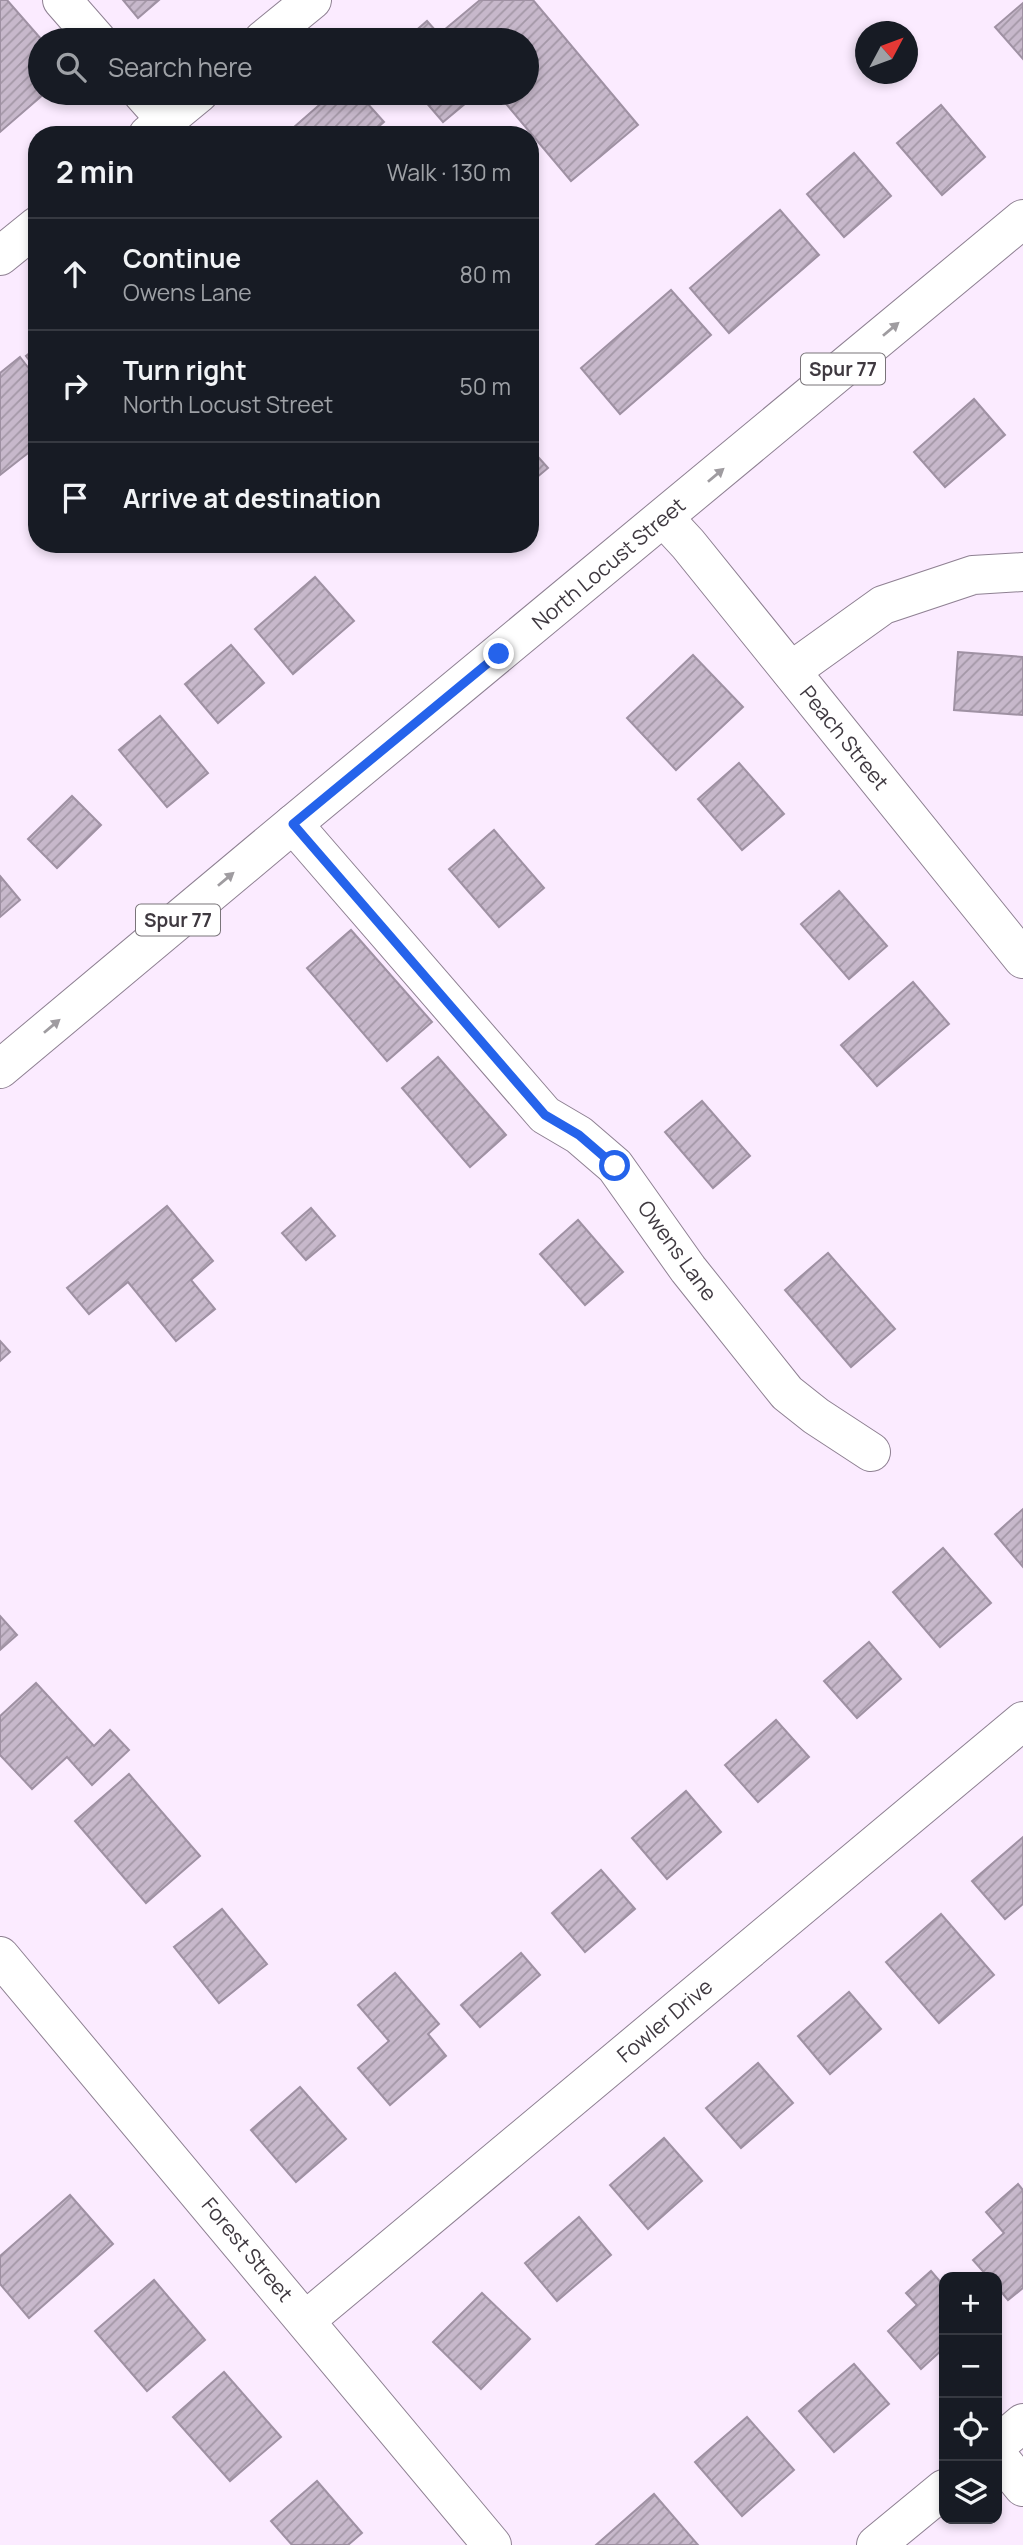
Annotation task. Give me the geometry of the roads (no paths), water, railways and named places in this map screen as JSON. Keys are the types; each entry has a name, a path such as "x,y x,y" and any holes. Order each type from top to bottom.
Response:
{"street":[{"path":"62,0 86,28"},
{"path":"278,28 312,0"},
{"path":"152,116 174,105"},
{"name":"North Locust Street","path":"0,1069 1023,219"},
{"path":"0,256 28,233"},
{"name":"Peach Street","path":"664,519 688,544 1023,958"},
{"path":"791,671 883,605 973,575 1023,572"},
{"name":"Owens Lane","path":"293,824 545,1115 579,1135 615,1166 688,1269 787,1393 816,1416 871,1452"},
{"name":"Fowler Drive","path":"306,2320 1023,1721"},
{"name":"Forest Street","path":"0,1956 492,2545"},
{"path":"1002,2441 1023,2423"},
{"path":"1002,2461 1023,2487"},
{"path":"876,2545 939,2493"}]}
